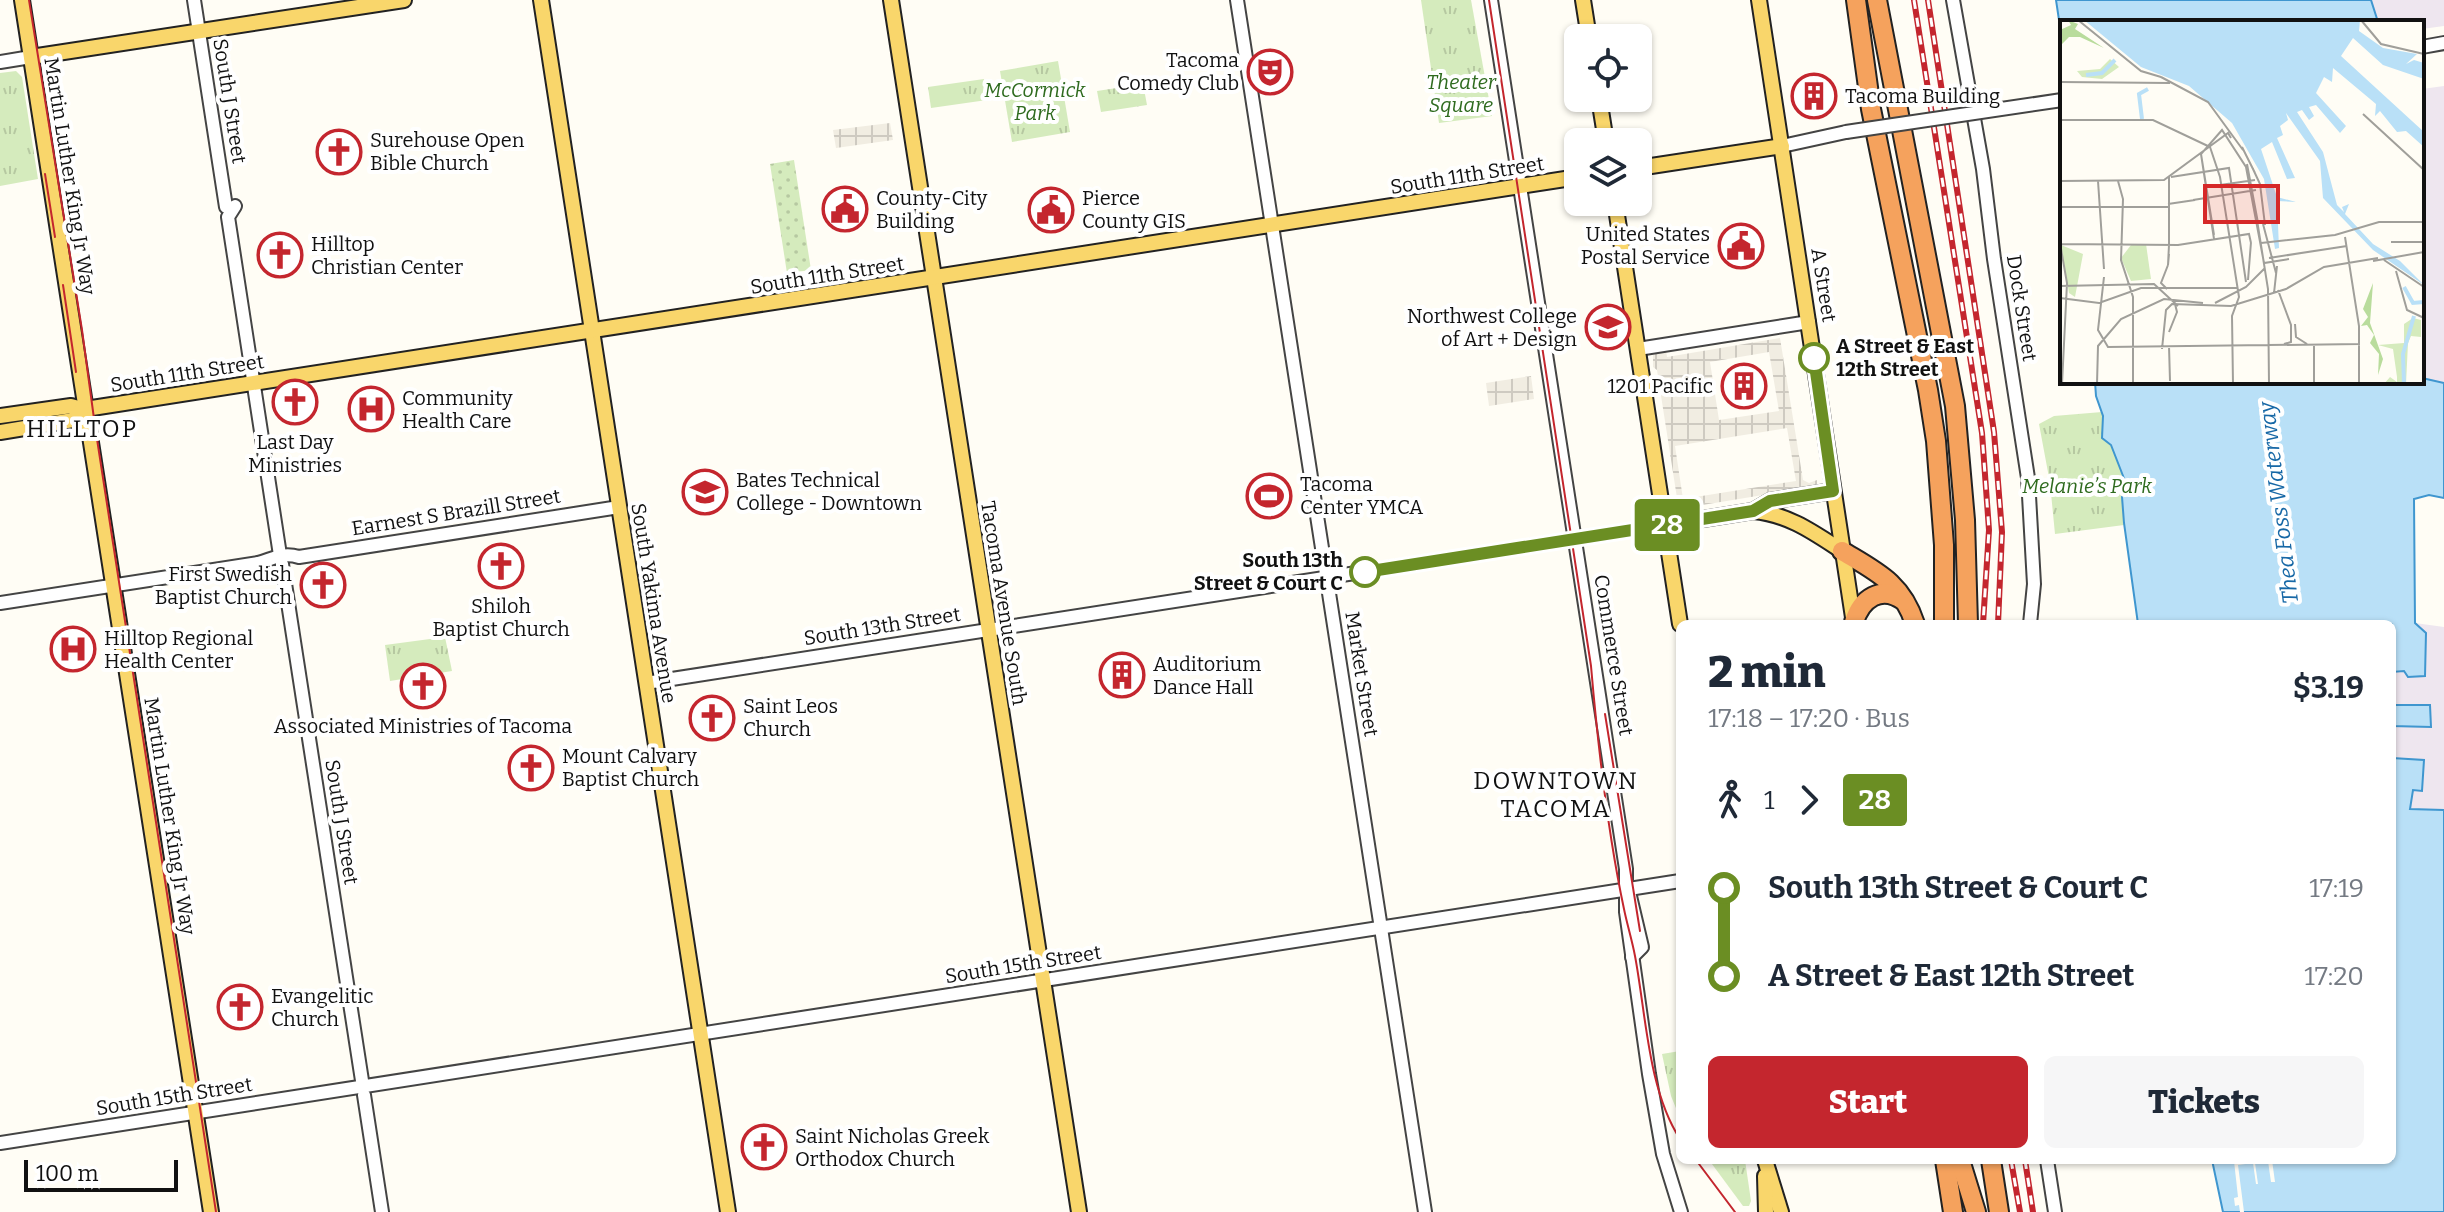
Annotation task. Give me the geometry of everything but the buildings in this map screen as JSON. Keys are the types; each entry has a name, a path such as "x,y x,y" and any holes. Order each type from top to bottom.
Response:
{"highway":[{"path":"1846,0 1868,88 1934,428 1944,545 1944,620"},
{"path":"1856,0 1868,88"},
{"path":"1877,0 1955,406 1965,520 1968,620"},
{"path":"1842,551 1894,585 1913,620"},
{"path":"1855,620 1863,602 1878,594 1895,595 1908,606"},
{"path":"1946,1164 1953,1212"},
{"path":"1961,1164 1976,1212"},
{"path":"1967,1164 1976,1212"},
{"path":"1992,1164 1999,1212"}],"main road":[{"name":"Martin Luther King Jr Way","path":"22,0 211,1212"},
{"path":"31,57 404,0"},
{"name":"South Yakima Avenue","path":"541,0 728,1212"},
{"name":"Tacoma Avenue South","path":"891,0 1079,1212"},
{"path":"1583,0 1587,24"},
{"name":"A Street","path":"1759,0 1854,620"},
{"path":"1652,166 1782,146"},
{"name":"South 11th Street","path":"0,416 71,406 85,409 1564,179"},
{"path":"1617,216 1679,620"},
{"name":"South 11th Street","path":"0,432 73,420 85,409"},
{"name":"South 13th Street","path":"1665,525 1753,511 1770,501 1833,491"},
{"path":"1753,511 1792,520 1842,551"},
{"path":"1765,1164 1766,1212"},
{"path":"1766,1164 1781,1212"}],"street":[{"name":"South J Street","path":"194,0 382,1212"},
{"name":"Market Street","path":"1237,0 1425,1212"},
{"name":"Commerce Street","path":"1491,0 1628,889 1642,947 1632,957"},
{"name":"Dock Street","path":"1953,0 1983,169 2028,478 2033,568 2030,620"},
{"path":"2424,47 2444,43"},
{"path":"0,62 31,57"},
{"path":"1782,146 1846,132 2060,100"},
{"path":"1638,349 1809,322"},
{"name":"Earnest S Brazill Street","path":"0,603 263,562 272,566 289,554 299,557 619,507"},
{"name":"South 13th Street","path":"646,683 1665,525"},
{"name":"South 15th Street","path":"0,1143 363,1089 1676,882"},
{"name":"Commerce Street","path":"1628,889 1626,912 1663,1154 1681,1212"},
{"path":"2048,1164 2055,1212"}],"shaded area":[{"path":"2371,0 2444,0 2444,26 2424,29 2424,20 2377,20"},
{"path":"2444,86 2444,383 2424,378 2424,89"},
{"path":"890,123 893,140 836,148 833,130"},
{"path":"1780,338 1803,480 1809,483 1817,480 1817,484 1690,509 1680,508 1674,502 1677,498 1657,370 1653,367 1653,355 1666,350 1667,357","holes":["1769,352 1779,411 1719,420 1710,362","1787,428 1796,481 1683,499 1675,446"]},
{"path":"1531,376 1534,399 1489,406 1486,383"},
{"path":"2415,623 2444,627 2444,810 2410,809 2413,790 2421,791 2423,760 2396,758 2396,726 2430,727 2396,707 2396,672 2405,671"}],"green space":[{"name":"Theater Square","path":"1421,0 1471,0 1492,116 1439,123"},
{"name":"McCormick Park","path":"1058,61 1070,132 1012,142 1000,71"},
{"path":"16,71 22,77 38,179 0,186 0,73"},
{"path":"984,79 987,100 931,108 928,87"},
{"path":"1143,84 1147,105 1101,112 1097,91"},
{"path":"794,160 811,270 787,273 770,164"},
{"name":"Melanie’s Park","path":"2102,412 2102,438 2111,445 2125,481 2122,497 2124,525 2055,534 2039,424 2054,416"},
{"path":"445,637 452,671 390,681 385,645"},
{"path":"1676,1052 1676,1108 1671,1096 1662,1054"},
{"path":"1712,1164 1746,1164 1751,1201 1749,1206 1743,1206"}],"water":[{"path":"2056,0 2371,0 2377,20 2060,20 2060,27"},
{"name":"Thea Foss Waterway","path":"2424,378 2444,383 2444,498 2429,495 2414,499 2415,623 2426,633 2425,676 2408,677 2404,671 2396,672 2396,620 2137,620 2124,523 2122,497 2125,481 2111,445 2102,438 2103,416 2095,384 2424,384"},
{"path":"2396,705 2430,705 2431,727 2396,726"},
{"path":"2396,758 2424,760 2422,791 2413,790 2410,809 2444,810 2444,1212 2223,1212 2213,1164 2396,1164"}],"pier":[{"path":"2234,1164 2246,1164 2238,1165 2244,1212 2240,1212 2239,1205 2235,1206 2234,1198 2238,1197"},
{"path":"2268,1164 2273,1164 2275,1182 2271,1182"}],"tram line":[{"path":"29,0 216,1212"},
{"path":"1489,0 1591,666 1613,849 1655,1075 1676,1132"},
{"path":"45,174 55,237"},
{"path":"63,285 76,372"},
{"path":"1605,714 1640,931"},
{"path":"1699,1164 1735,1212"}],"railway":[{"path":"1914,0 1982,433 1989,530 1983,620"},
{"path":"1928,0 1994,432 2002,532 1998,620"},
{"path":"2012,1164 2020,1212"},
{"path":"2026,1164 2033,1212"}],"bus line":[{"name":"28","path":"1365,572 1753,511 1770,501 1833,491 1814,358"}],"place":[{"name":"Tacoma Comedy Club","path":"1270,72"},
{"name":"Tacoma Building","path":"1814,96"},
{"name":"Surehouse Open Bible Church","path":"339,152"},
{"name":"County-City Building","path":"845,209"},
{"name":"Pierce County GIS","path":"1051,210"},
{"name":"United States Postal Service","path":"1741,246"},
{"name":"Hilltop Christian Center","path":"280,255"},
{"name":"Northwest College of Art + Design","path":"1608,327"},
{"name":"A Street & East 12th Street","path":"1814,358"},
{"name":"1201 Pacific","path":"1744,386"},
{"name":"Last Day Ministries","path":"295,402"},
{"name":"Community Health Care","path":"371,409"},
{"name":"Bates Technical College - Downtown","path":"705,492"},
{"name":"Tacoma Center YMCA","path":"1269,496"},
{"name":"Shiloh Baptist Church","path":"501,566"},
{"name":"South 13th Street & Court C","path":"1365,572"},
{"name":"First Swedish Baptist Church","path":"323,585"},
{"name":"Hilltop Regional Health Center","path":"73,649"},
{"name":"Auditorium Dance Hall","path":"1122,675"},
{"name":"Associated Ministries of Tacoma","path":"423,686"},
{"name":"Saint Leos Church","path":"712,718"},
{"name":"Mount Calvary Baptist Church","path":"531,768"},
{"name":"Evangelitic Church","path":"240,1007"},
{"name":"Saint Nicholas Greek Orthodox Church","path":"764,1147"}],"district":[{"name":"HILLTOP","path":"82,429"},
{"name":"DOWNTOWN TACOMA","path":"1556,795"}]}
